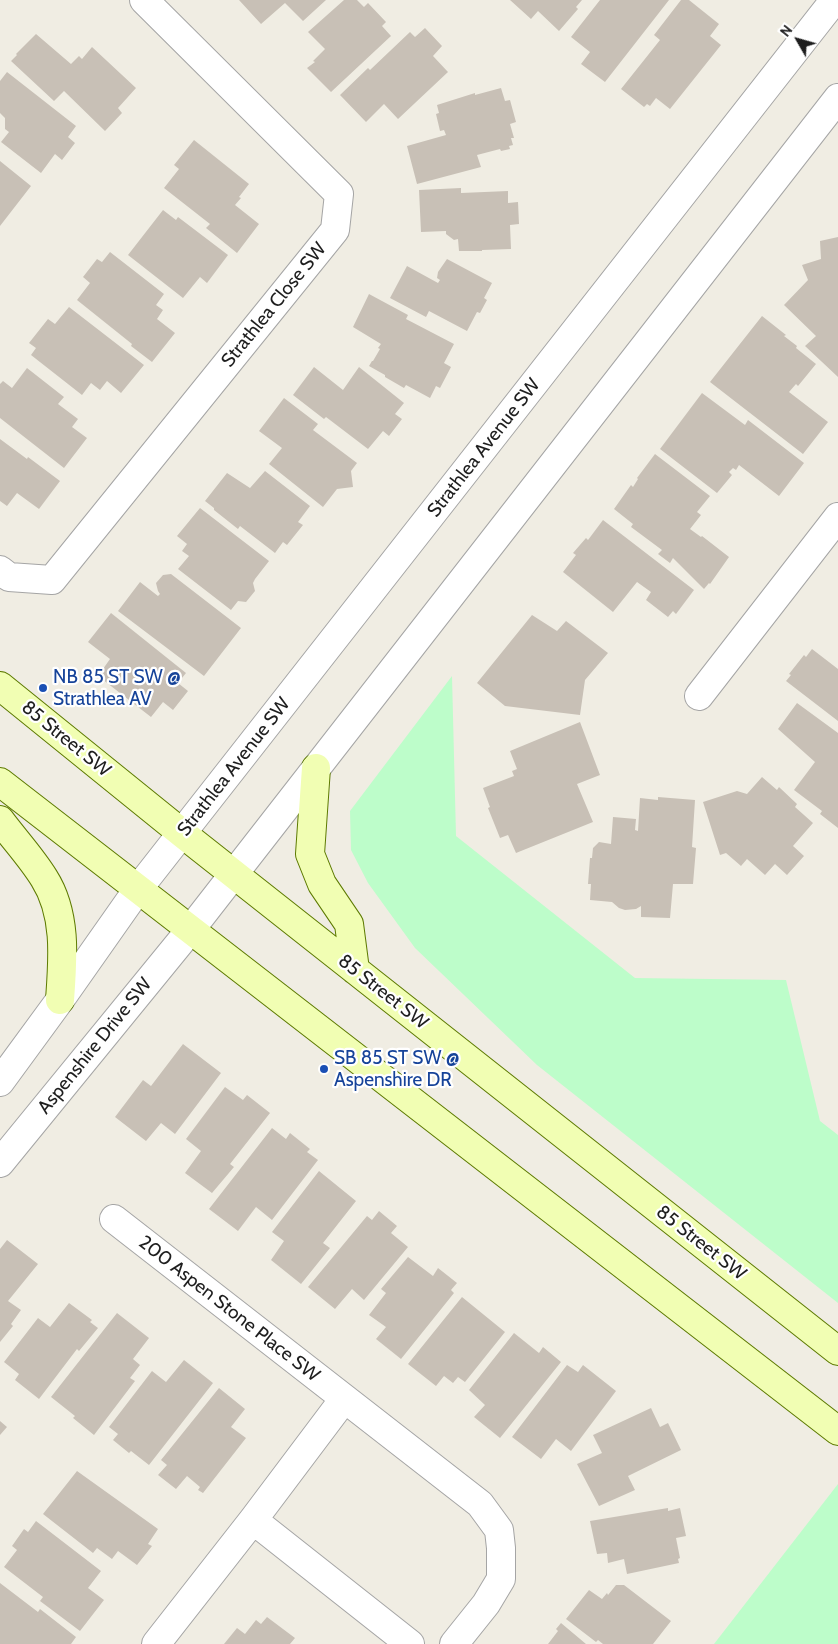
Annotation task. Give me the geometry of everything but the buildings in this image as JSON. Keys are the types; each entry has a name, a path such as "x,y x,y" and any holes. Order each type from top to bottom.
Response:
{"main road":[{"name":"85 Street SW","path":"0,686 182,834 838,1351"},
{"path":"316,768 310,854 322,884 349,924 356,970"},
{"path":"0,782 838,1431"},
{"path":"0,820 44,878 57,907 63,950 60,1000"}],"street":[{"name":"Strathlea Close SW","path":"0,570 9,577 52,580 335,230 339,194 144,0"},
{"name":"Strathlea Avenue SW","path":"138,889 829,7"},
{"path":"191,929 838,98"},
{"path":"699,696 838,517"},
{"path":"0,1082 138,889"},
{"name":"Aspenshire Drive SW","path":"0,1163 191,929"},
{"name":"200 Aspen Stone Place SW","path":"114,1219 344,1400 480,1504 499,1530 501,1548 500,1579 486,1604 454,1644"},
{"path":"156,1644 344,1400"},
{"path":"253,1520 410,1644"}],"green space":[{"path":"452,676 456,836 635,978 786,980 820,1121 838,1135 838,1303 537,1065 415,948 368,883 351,850 350,811"},
{"path":"838,1484 838,1644 714,1644"}],"place":[{"name":"NB 85 ST SW @ Strathlea AV","path":"43,688"},
{"name":"SB 85 ST SW @ Aspenshire DR","path":"324,1069"}]}
